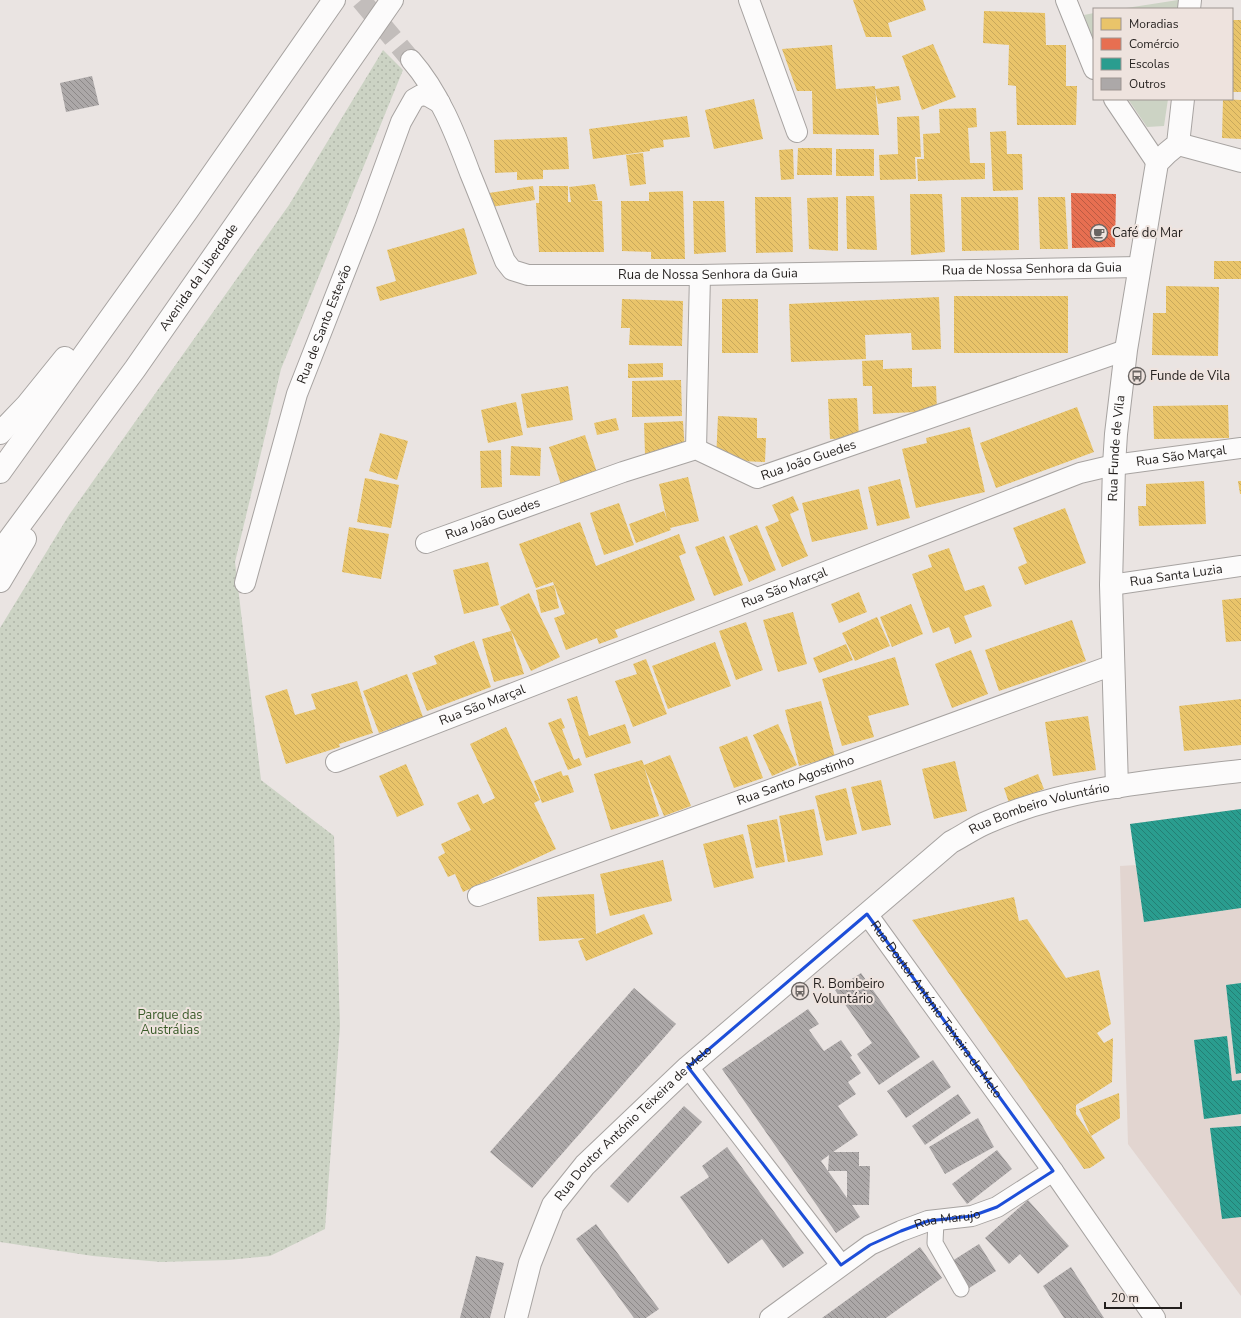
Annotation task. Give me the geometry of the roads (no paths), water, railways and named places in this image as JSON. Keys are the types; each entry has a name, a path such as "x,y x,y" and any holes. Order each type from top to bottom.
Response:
{"main road":[{"path":"0,472 187,211 334,0"},
{"name":"Avenida da Liberdade","path":"0,552 107,408 392,0"},
{"path":"1157,163 1178,144 1183,100"},
{"path":"1178,144 1241,161"},
{"name":"Rua Funde de Vila","path":"1117,786 1112,665 1111,585 1114,465 1116,434 1126,350 1157,163"},
{"path":"0,433 27,405 128,280 187,211"},
{"path":"0,581 107,408"},
{"name":"Rua Bombeiro Voluntário","path":"867,914 951,842 987,822 1037,804 1117,786 1241,771"},
{"name":"Rua Doutor António Teixeira de Melo","path":"516,1318 530,1263 553,1205 585,1165 688,1067 867,914"}],"street":[{"path":"749,0 797,132"},
{"path":"1066,0 1093,68"},
{"name":"Rua de Nossa Senhora da Guia","path":"411,60 423,73 440,103 459,145 505,261 512,270 528,275 700,275 1139,267"},
{"name":"Rua de Santo Estevão","path":"245,583 297,394 366,218 401,122 414,100 421,95 428,96 440,103"},
{"path":"1115,100 1157,163"},
{"path":"696,449 700,275"},
{"name":"Rua João Guedes","path":"426,543 624,472 696,449 757,478 1126,350"},
{"name":"Rua São Marçal","path":"336,762 1072,475 1114,465 1241,448"},
{"name":"Rua Santa Luzia","path":"1111,585 1241,566"},
{"name":"Rua Santo Agostinho","path":"478,896 1112,665"},
{"name":"Rua Doutor António Teixeira de Melo","path":"867,914 1053,1171 1154,1318"},
{"path":"688,1067 841,1265"},
{"name":"Rua Marujo","path":"770,1318 870,1245 928,1221 972,1216 997,1207 1053,1171"},
{"path":"936,1220 935,1243 961,1289"}],"tunnel":[{"path":"361,0 411,60"}],"place":[{"name":"Café do Mar","path":"1099,233"},
{"name":"Funde de Vila","path":"1137,376"},
{"name":"R. Bombeiro Voluntário","path":"800,991"}],"park label":[{"name":"Parque das Austrálias","path":"170,1022"}]}
